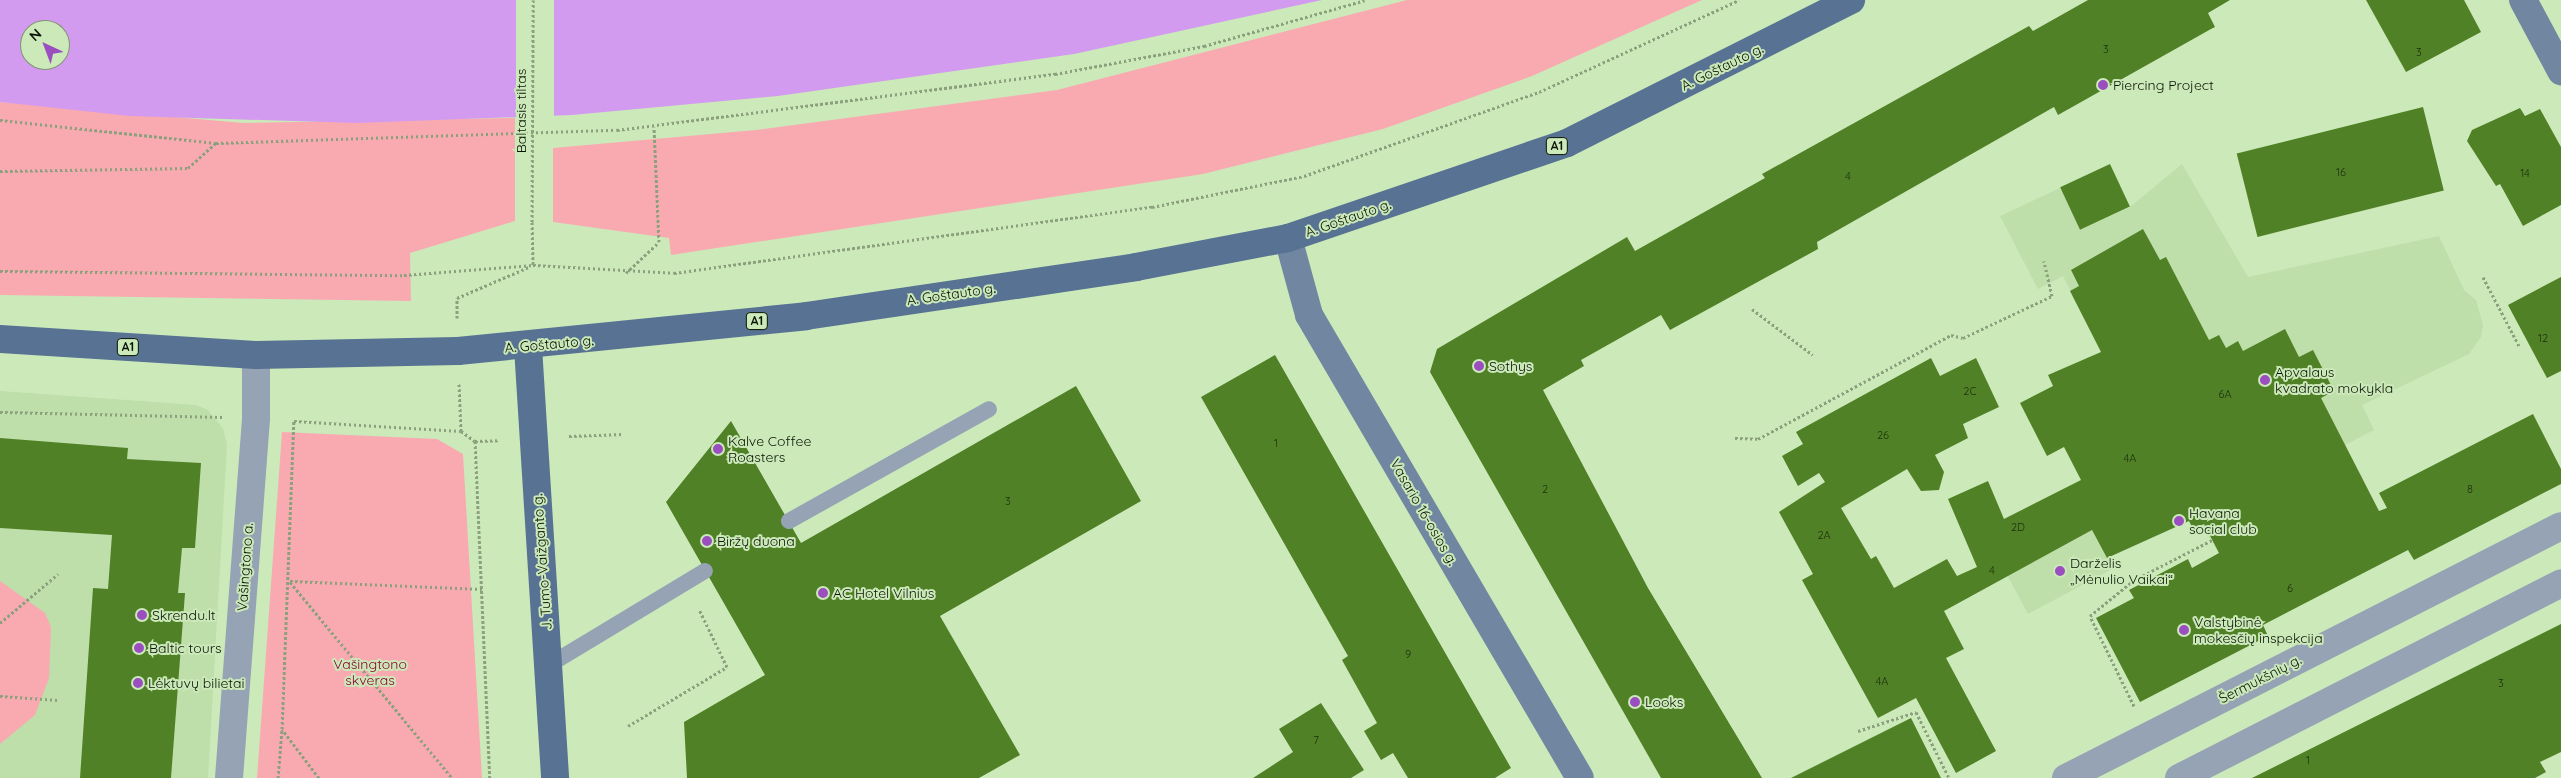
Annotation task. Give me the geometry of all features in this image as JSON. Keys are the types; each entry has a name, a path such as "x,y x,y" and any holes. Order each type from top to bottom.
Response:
{"main road":[{"name":"A. Goštauto g.","path":"0,339 256,355 528,347 806,316 1136,267 1288,238 1567,143 1851,0"},
{"path":"2522,0 2561,71"},
{"name":"Vasario 16-osios g.","path":"1288,238 1309,315 1580,778"},
{"name":"J. Tumo-Vaižganto g.","path":"528,347 555,778"}],"street":[{"name":"Vašingtono a.","path":"229,778 256,418 256,355"},
{"name":"Šermukšnių g.","path":"2066,778 2561,526"},
{"path":"2179,778 2561,583"}],"lane":[{"path":"789,522 989,409"},
{"path":"549,665 705,571"}],"path":[{"name":"Baltasis tiltas","path":"533,0 533,265"},
{"path":"0,120 216,143 654,127 1055,74 1204,46 1365,0"},
{"path":"0,270 404,275 533,265 626,273 674,273 999,231 1152,207 1304,176 1539,92 1739,0"},
{"path":"626,273 659,242 654,127"},
{"path":"0,171 188,168 216,143"},
{"path":"1735,438 1758,439 1951,335 1963,338 2052,296 2044,261"},
{"path":"456,298 533,265"},
{"path":"2483,277 2519,346"},
{"path":"1752,309 1814,355"},
{"path":"0,412 256,418 460,431 475,442 490,778"},
{"path":"278,778 289,581 294,421"},
{"path":"2149,736 2090,616 2134,580 2212,540"},
{"path":"0,623 58,574"},
{"path":"289,581 482,588"},
{"path":"289,581 452,778"},
{"path":"628,726 727,667 687,582"},
{"path":"0,696 58,700"},
{"path":"1858,731 1916,712 1949,778"},
{"path":"282,729 319,778"}],"shaded area":[{"path":"0,0 1322,0 1074,54 778,96 572,115 357,123 130,116 0,102"},
{"name":"Apvalaus kvadrato mokykla","path":"2182,164 2248,277 2439,236 2464,290 2476,300 2483,325 2481,337 2469,354 2362,405 2374,430 2345,445 2363,479 2219,553 2145,437 2063,276 2038,289 2000,216 2060,188 2084,228 2130,207"},
{"path":"0,391 196,405 208,410 223,429 227,444 208,778 0,778"},
{"name":"Darželis „Mėnulio Vaikai“","path":"2092,530 2113,569 2028,614 2007,575"}],"green space":[{"path":"1407,0 1702,0 1532,76 1383,129 1203,174 671,255 669,238 553,222 553,148 756,130 1057,90"},
{"path":"0,102 244,123 515,118 515,221 410,253 411,301 0,295"},
{"name":"Vašingtono skveras","path":"282,432 437,439 463,454 482,778 257,778"},
{"path":"0,581 45,613 51,627 49,678 35,715 0,744"}],"pier":[{"path":"516,0 554,0 554,120 516,120"}],"building":[{"path":"2088,0 2230,0 2208,13 2215,27 2058,115 2054,107 1817,242 1818,249 1670,330 1661,315 1581,360 1584,366 1543,390 1648,588 1762,778 1661,778 1430,372 1437,349 1627,237 1635,251 1765,178 1762,174 2029,26 2033,31"},
{"path":"2366,0 2464,0 2481,32 2406,72"},
{"path":"2423,107 2444,190 2258,237 2237,153"},
{"path":"2520,108 2525,116 2540,109 2561,147 2561,205 2523,226 2500,184 2496,186 2467,141 2472,130"},
{"path":"2110,164 2130,207 2080,230 2060,187"},
{"path":"2143,229 2160,260 2166,257 2209,340 2219,335 2226,348 2238,341 2243,351 2285,329 2299,357 2313,350 2334,391 2321,398 2379,511 2387,508 2379,493 2533,414 2561,469 2561,484 2414,560 2408,550 2263,625 2268,636 2140,702 2096,618 2134,598 2129,590 2188,559 2192,568 2219,553 2204,524 2193,529 2189,521 2107,558 2092,530 1944,611 1964,649 1946,658 1996,751 1956,773 1916,698 1878,718 1802,580 1813,574 1779,512 1825,482 1819,473 1798,486 1782,456 1803,444 1796,432 1931,358 1940,376 1976,358 1999,407 1963,424 1968,438 1935,455 1944,472 1939,490 1921,491 1907,469 1841,508 1871,559 1876,556 1894,588 1947,559 1957,576 1977,567 1948,499 1988,481 2004,519 2081,480 2064,447 2047,456 2020,403 2053,386 2048,375 2101,352 2070,291 2079,286 2071,270"},
{"path":"2561,277 2561,371 2547,378 2508,305"},
{"path":"1275,355 1511,768 1495,778 1408,778 1393,753 1381,760 1364,731 1377,723 1342,660 1348,656 1201,397"},
{"name":"AC Hotel Vilnius","path":"1076,386 1141,501 940,616 1020,755 979,778 687,778 684,722 765,675 666,502 731,421 801,543"},
{"path":"0,438 128,448 127,459 201,463 195,548 182,548 178,593 185,593 171,778 80,778 93,588 108,589 112,535 0,528"},
{"path":"2561,624 2561,752 2540,762 2546,772 2535,778 2252,778"},
{"path":"1321,703 1364,770 1351,778 1253,778 1293,752 1279,729"},
{"path":"1911,718 1941,778 1791,778"}],"place":[{"name":"Piercing Project","path":"2103,85"},
{"name":"Sothys","path":"1479,366"},
{"name":"Apvalaus kvadrato mokykla","path":"2265,380"},
{"name":"Kalve Coffee Roasters","path":"718,449"},
{"name":"Havana social club","path":"2179,521"},
{"name":"Biržų duona","path":"707,541"},
{"name":"Darželis „Mėnulio Vaikai“","path":"2060,571"},
{"name":"AC Hotel Vilnius","path":"823,593"},
{"name":"Skrendu.lt","path":"142,615"},
{"name":"Valstybinė mokesčių inspekcija","path":"2184,630"},
{"name":"Baltic tours","path":"139,648"},
{"name":"Lėktuvų bilietai","path":"138,683"},
{"name":"Looks","path":"1635,702"}]}
